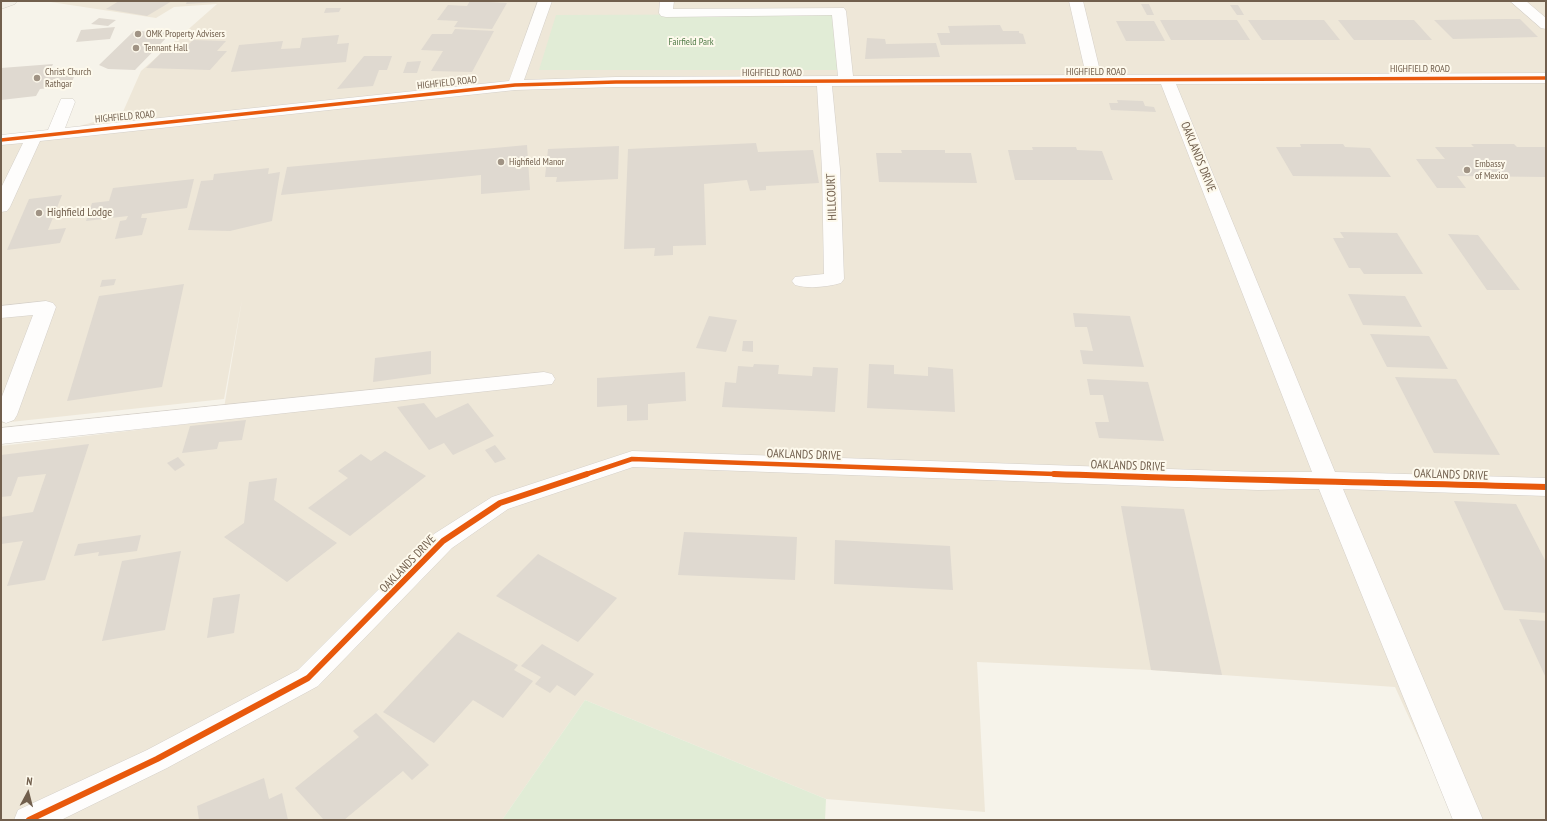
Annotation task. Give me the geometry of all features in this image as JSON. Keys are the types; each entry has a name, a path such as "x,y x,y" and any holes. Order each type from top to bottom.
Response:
{"main road":[{"path":"1,5 10,1"}],"street":[{"path":"515,85 545,1"},
{"path":"1076,1 1095,81"},
{"path":"1517,1 1546,25"},
{"path":"667,7 839,11 846,82"},
{"path":"1530,78 1546,95"},
{"name":"HIGHFIELD ROAD","path":"1,140 54,133 515,85 616,82 1546,78"},
{"name":"OAKLANDS DRIVE","path":"1167,80 1328,480 1468,820"},
{"name":"HILLCOURT","path":"802,281 834,280 831,169 824,82"},
{"path":"54,133 67,102"},
{"path":"1,207 34,136"},
{"path":"1,312 46,306 6,415"},
{"path":"1,436 544,378"},
{"name":"OAKLANDS DRIVE","path":"29,820 157,759 308,678 443,541 500,503 632,459 1258,481 1328,480 1546,487"}],"shaded area":[{"path":"44,1 1546,1 1546,820 1456,820 1395,687 1151,670 977,662 985,812 826,799 585,700 502,820 1,820 1,446 222,420 242,300 224,399 1,423 1,140 55,133 122,114 141,71 217,4 174,7 156,18"}],"green space":[{"name":"Fairfield Park","path":"833,14 838,70 539,70 556,15"},
{"path":"585,700 826,799 825,820 502,820"}],"building":[{"path":"119,1 172,1 147,16 106,9"},
{"path":"187,1 219,1 219,2 186,4"},
{"path":"470,1 507,3 492,29 454,27 458,21 437,20 448,5 467,6"},
{"path":"1141,4 1149,4 1154,15 1147,15"},
{"path":"1230,5 1238,5 1244,15 1237,15"},
{"path":"326,8 341,8 339,12 324,13"},
{"path":"99,18 116,20 108,26 91,24"},
{"path":"1520,19 1538,37 1453,39 1434,20"},
{"path":"1160,20 1237,20 1250,40 1171,40"},
{"path":"1248,20 1324,20 1340,40 1262,40"},
{"path":"1338,20 1414,20 1432,40 1354,40"},
{"path":"1116,21 1154,21 1165,41 1126,41"},
{"path":"1000,25 1003,31 1019,31 1019,33 1023,34 1026,44 941,45 937,33 950,33 948,26"},
{"path":"115,27 110,39 76,42 81,30"},
{"path":"455,29 494,31 472,72 431,71 443,51 421,50 432,34 452,34"},
{"name":"Tennant Hall","path":"134,31 172,32 135,70 108,69 99,65"},
{"path":"339,35 337,44 349,43 346,62 231,72 239,45 283,41 281,49 300,48 302,38"},
{"path":"867,38 885,39 886,44 936,43 940,57 865,59"},
{"path":"193,40 226,41 217,51 227,51 210,70 146,68 165,49 183,50"},
{"path":"364,56 392,56 387,70 379,70 373,86 337,89"},
{"path":"421,61 417,73 403,73 407,62"},
{"name":"Christ Church Rathgar","path":"53,64 50,71 78,68 70,86 40,89 36,96 1,100 1,68"},
{"path":"1117,100 1143,101 1145,106 1154,107 1156,112 1111,110 1109,103 1118,103"},
{"path":"756,143 758,152 813,150 819,183 766,186 766,190 750,191 747,180 704,184 706,245 673,246 673,255 654,256 655,248 624,249 628,149"},
{"path":"1300,144 1343,144 1345,147 1370,148 1391,177 1293,176 1276,147 1301,147"},
{"path":"1471,144 1514,144 1517,147 1546,147 1546,177 1457,176 1466,188 1437,188 1416,159 1445,159 1435,147 1474,147"},
{"path":"527,145 530,190 481,194 481,175 281,195 287,167"},
{"path":"619,146 618,179 556,182 557,177 545,177 548,149"},
{"path":"1032,147 1076,147 1077,150 1102,151 1113,180 1015,180 1008,150 1033,150"},
{"path":"901,150 945,150 945,153 971,153 977,183 879,182 876,153 902,153"},
{"path":"269,168 268,174 280,172 272,221 230,231 188,230 201,181 213,180 214,174"},
{"path":"194,179 187,208 142,214 141,218 147,218 142,235 115,239 120,221 126,220 128,216 86,221 92,203 109,201 113,188"},
{"name":"Highfield Lodge","path":"62,195 48,230 66,228 60,243 7,250 29,199"},
{"path":"1340,232 1397,233 1423,274 1364,274 1360,268 1349,268 1333,238 1344,238"},
{"path":"1448,234 1478,235 1520,290 1487,290"},
{"path":"116,279 114,285 100,287 102,280"},
{"path":"184,284 162,387 67,401 99,296"},
{"path":"1348,294 1405,296 1422,327 1363,325"},
{"path":"1073,313 1130,316 1144,367 1083,364 1080,350 1093,351 1087,327 1075,327"},
{"path":"709,316 737,320 726,352 696,348"},
{"path":"1370,334 1429,336 1448,369 1387,367"},
{"path":"743,341 753,341 753,352 742,351"},
{"path":"431,351 431,374 373,382 375,358"},
{"path":"754,364 779,365 778,374 812,376 813,367 838,368 835,412 722,407 725,382 736,383 738,366 753,367"},
{"path":"869,364 894,365 894,374 928,376 928,367 953,369 955,412 867,408"},
{"path":"685,372 686,401 648,404 648,420 627,421 627,405 597,407 597,378"},
{"path":"1395,377 1456,379 1500,455 1434,453"},
{"path":"1087,379 1148,382 1164,441 1099,438 1095,422 1109,422 1103,395 1090,395"},
{"path":"424,403 436,418 468,403 494,436 453,455 444,443 429,450 397,407"},
{"path":"246,420 242,440 219,442 217,449 182,453 190,426"},
{"path":"89,444 45,580 7,586 23,541 1,544 1,517 33,512 46,474 18,477 11,496 1,497 1,455"},
{"path":"495,445 506,459 495,463 485,450"},
{"path":"385,451 426,476 350,536 308,508 348,478 338,471 361,454 371,461"},
{"path":"178,457 185,465 175,471 167,463"},
{"path":"277,478 274,500 337,543 287,582 224,537 244,523 249,482"},
{"path":"1454,501 1516,504 1546,562 1546,613 1504,610"},
{"path":"1121,506 1184,509 1222,675 1151,670"},
{"path":"684,532 797,537 795,580 678,575"},
{"path":"141,535 137,551 98,556 99,552 74,556 78,544"},
{"path":"835,540 950,546 953,590 834,584"},
{"path":"181,551 165,630 102,641 122,561"},
{"path":"538,554 617,598 578,642 496,596"},
{"path":"240,594 234,633 207,638 213,598"},
{"path":"1519,619 1546,621 1546,678"},
{"path":"458,632 518,665 514,670 533,681 503,718 473,700 434,743 383,712"},
{"path":"542,644 594,674 575,696 557,685 550,693 535,684 541,677 521,666"},
{"path":"376,713 429,765 412,780 403,771 344,820 324,820 295,788 359,737 353,731"},
{"path":"264,778 269,799 282,793 288,820 199,820 197,806"}],"cycle path":[{"path":"1,140 515,85 616,82 1546,78"},
{"path":"29,820 157,759 308,678 443,541 500,503 632,459 1258,481 1327,480 1546,487"}],"place":[{"name":"OMK Property Advisers","path":"138,34"},
{"name":"Tennant Hall","path":"136,48"},
{"name":"Christ Church Rathgar","path":"37,78"},
{"name":"Highfield Manor","path":"501,162"},
{"name":"Embassy of Mexico","path":"1467,170"},
{"name":"Highfield Lodge","path":"39,213"}]}
